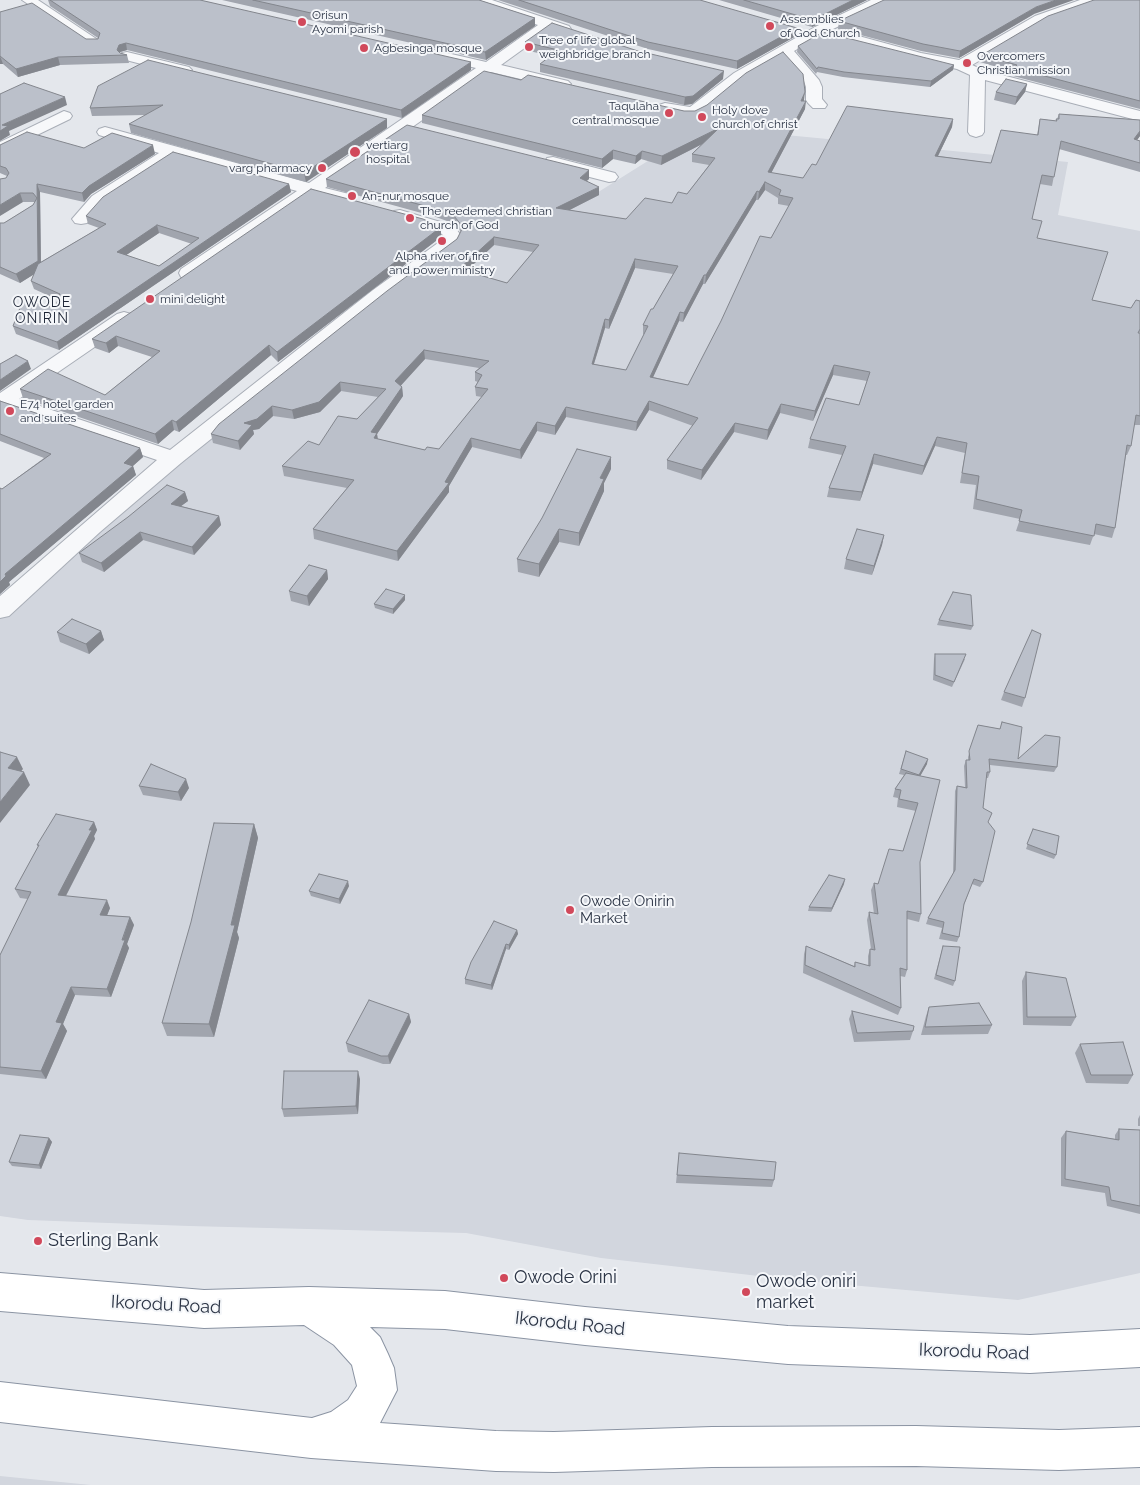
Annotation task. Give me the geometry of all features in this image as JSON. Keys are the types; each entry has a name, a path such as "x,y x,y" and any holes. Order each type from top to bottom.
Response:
{"highway":[{"name":"Ikorodu Road","path":"0,1292 204,1309 309,1306 444,1310 585,1326 788,1345 1030,1354 1140,1348"},
{"path":"309,1306 348,1331 366,1351 374,1368 377,1390 362,1414 341,1429 311,1438"},
{"path":"0,1402 311,1438 496,1451 554,1452 722,1447 916,1446 1059,1450 1140,1448"}],"street":[{"path":"29,0 94,42"},
{"path":"478,0 582,35"},
{"path":"655,106 684,112 694,112 738,76 786,51 817,32 882,0"},
{"path":"960,65 1040,19 1093,0"},
{"path":"170,286 490,67 549,24"},
{"path":"795,28 960,65 978,73 1140,116"},
{"path":"786,51 811,80 814,87 814,100 819,105"},
{"path":"424,52 577,87"},
{"path":"128,56 195,73"},
{"path":"720,72 738,76"},
{"path":"976,132 978,73"},
{"path":"0,148 64,116"},
{"path":"387,120 426,130"},
{"path":"105,132 366,205"},
{"path":"81,219 98,200 110,191 172,152"},
{"path":"542,159 610,177"},
{"path":"0,610 92,527 173,458 380,294 450,243 453,238 448,230 440,226 384,210"},
{"path":"2,402 138,308"},
{"path":"2,402 173,458"}],"shaded area":[{"name":"Owode Onirin Market","path":"702,127 1068,162 1058,215 1140,231 1140,1273 1018,1300 794,1280 601,1258 466,1233 189,1226 28,1220 0,1216 0,605 461,240 584,201"},
{"path":"0,1476 91,1485 0,1485"}],"building":[{"path":"50,0 200,0 471,62 401,110 126,43 119,45 117,50 127,55 58,57 16,69 0,56 0,12 32,3 86,39 98,39 100,33"},
{"path":"253,0 479,0 535,18 485,52"},
{"path":"519,0 700,0 797,28 737,61 648,42"},
{"path":"744,0 853,0 813,20"},
{"path":"884,0 1056,0 1036,7 960,51 923,44 839,21"},
{"path":"1094,0 1140,0 1140,101 1014,68 1017,65 982,55 1048,16"},
{"path":"552,23 638,51 724,71 693,96 685,97 540,64 558,50 525,42"},
{"path":"823,32 954,65 931,81 844,72 818,67 817,69 798,46"},
{"path":"783,52 803,74 805,92 801,101 806,101 768,172 803,178 812,164 816,165 847,106 953,119 935,156 991,163 1001,130 1038,135 1040,119 1057,121 1056,119 1059,119 1059,114 1140,120 1140,131 1134,139 1140,141 1140,163 1061,141 1054,177 1042,175 1032,219 1042,221 1037,238 1108,252 1092,300 1131,308 1136,300 1140,301 1140,329 1138,333 1140,333 1140,416 1136,415 1131,446 1127,445 1115,528 1096,524 1094,536 1019,521 1022,510 976,499 979,476 962,473 967,443 937,437 924,466 874,454 862,492 829,488 846,446 810,439 826,398 859,405 870,372 834,365 815,411 781,404 768,430 735,423 702,470 667,460 698,418 649,401 637,422 566,407 555,426 537,422 520,450 471,438 445,482 449,483 397,551 313,529 354,480 282,466 308,441 319,445 338,416 357,419 386,389 340,382 319,402 292,410 272,406 257,419 244,423 252,425 238,441 211,434 219,424 387,291 457,239 463,227 454,216 436,209 326,179 407,125 589,170 580,178 599,187 556,208 626,219 645,198 672,203 678,192 687,194 715,158 692,154 719,128 662,156 642,151 636,156 613,150 602,159 422,115 484,71 521,80 528,75 684,111 695,111 707,105 746,73","holes":["765,182 781,190 779,195 793,198 771,238 760,236 721,321 688,385 650,377 680,312 684,313 704,275 706,275 757,191 759,192","494,237 539,245 507,283 459,269","635,259 678,266 653,309 651,309 643,325 648,326 626,370 592,364 605,319 609,320","424,350 489,361 475,372 482,375 475,387 488,389 439,449 427,447 425,450 374,438 377,433 371,432 402,387 395,381"]},
{"path":"148,60 387,119 304,173 129,124 163,105 90,108 98,86"},
{"path":"1006,79 1027,84 1017,97 996,92"},
{"path":"24,83 65,97 2,125 8,126 0,131 0,94"},
{"path":"27,132 84,148 112,133 153,145 89,186 82,193 37,184 38,261 16,274 0,267 0,223 4,223 33,205 37,198 33,193 20,193 0,205 0,179 6,178 9,173 6,168 0,166 0,145"},
{"path":"173,152 289,184 57,342 13,326 23,300 55,308 60,294 31,281 38,264 106,224 86,216 103,197","holes":["157,225 199,238 159,266 117,252"]},
{"path":"311,189 423,219 441,227 277,352 269,345 176,422 172,420 155,434 20,389 48,369 105,395 160,351 116,336 106,343 92,339"},
{"path":"16,355 28,361 0,380 0,364"},
{"path":"0,401 140,448 124,463 133,466 5,574 6,576 0,582 0,488 2,489 51,454 0,434"},
{"path":"577,449 611,457 600,478 604,479 579,533 559,529 539,564 517,559 542,518"},
{"path":"167,485 185,492 171,504 219,516 192,547 140,532 101,563 79,553 128,517"},
{"path":"857,529 884,535 874,566 846,559"},
{"path":"309,565 327,570 307,596 289,591"},
{"path":"386,589 405,595 393,609 374,604"},
{"path":"953,592 971,595 973,626 939,620"},
{"path":"72,619 101,631 86,644 57,632"},
{"path":"1032,630 1041,634 1025,698 1004,692"},
{"path":"935,654 966,654 954,682 935,675"},
{"path":"1002,722 1022,727 1018,759 1045,735 1060,737 1057,767 989,759 990,772 987,772 983,808 992,813 988,822 995,831 983,882 974,879 964,904 959,937 942,933 944,922 928,918 955,870 957,786 967,788 966,760 970,760 969,751 978,725 1000,729"},
{"path":"906,751 928,759 919,775 901,769"},
{"path":"0,752 17,757 8,768 24,772 0,802"},
{"path":"151,764 186,779 178,792 139,786"},
{"path":"906,773 940,780 920,862 921,914 907,911 907,970 900,968 901,1008 805,965 806,946 855,967 855,962 870,966 870,949 875,950 869,912 878,914 874,883 878,884 889,849 903,851 918,803 899,799 901,790 895,789"},
{"path":"56,814 94,822 89,830 92,830 58,895 107,900 100,915 130,917 122,940 125,940 107,989 71,987 56,1022 62,1023 41,1071 0,1067 0,955 31,892 15,889 39,845 37,845"},
{"path":"214,823 254,824 231,925 235,925 209,1024 162,1023 191,922"},
{"path":"1033,829 1059,836 1056,855 1027,844"},
{"path":"319,874 348,881 339,899 309,891"},
{"path":"829,875 845,879 832,908 809,907"},
{"path":"494,921 517,930 509,945 506,944 491,985 465,979 471,962"},
{"path":"943,946 960,947 955,981 936,975"},
{"path":"1026,972 1066,978 1076,1017 1027,1017"},
{"path":"369,1000 409,1014 388,1056 381,1056 346,1043"},
{"path":"979,1003 992,1025 925,1027 929,1007"},
{"path":"852,1011 914,1026 913,1031 857,1033"},
{"path":"1123,1042 1133,1075 1091,1075 1080,1044"},
{"path":"284,1071 358,1071 356,1106 282,1109"},
{"path":"1119,1129 1140,1130 1140,1206 1111,1200 1109,1187 1065,1179 1066,1131 1119,1140"},
{"path":"20,1135 49,1138 39,1165 9,1162"},
{"path":"679,1153 776,1162 774,1180 677,1175"}],"place":[{"name":"Orisun Ayomi parish","path":"302,22"},
{"name":"Assemblies of God Church","path":"770,26"},
{"name":"Tree of life global weighbridge branch","path":"529,47"},
{"name":"Agbesinga mosque","path":"364,48"},
{"name":"Overcomers Christian mission","path":"967,63"},
{"name":"Taqulaha central mosque","path":"669,113"},
{"name":"Holy dove church of christ","path":"702,117"},
{"name":"vertiarg hospital","path":"355,152"},
{"name":"varg pharmacy","path":"322,168"},
{"name":"An-nur mosque","path":"352,196"},
{"name":"The reedemed christian church of God","path":"410,218"},
{"name":"Alpha river of fire and power ministry","path":"442,241"},
{"name":"mini delight","path":"150,299"},
{"name":"E74 hotel garden and suites","path":"10,411"},
{"name":"Owode Onirin Market","path":"570,910"},
{"name":"Sterling Bank","path":"38,1241"},
{"name":"Owode Orini","path":"504,1278"},
{"name":"Owode oniri market","path":"746,1292"}],"district":[{"name":"OWODE ONIRIN","path":"42,312"}]}
